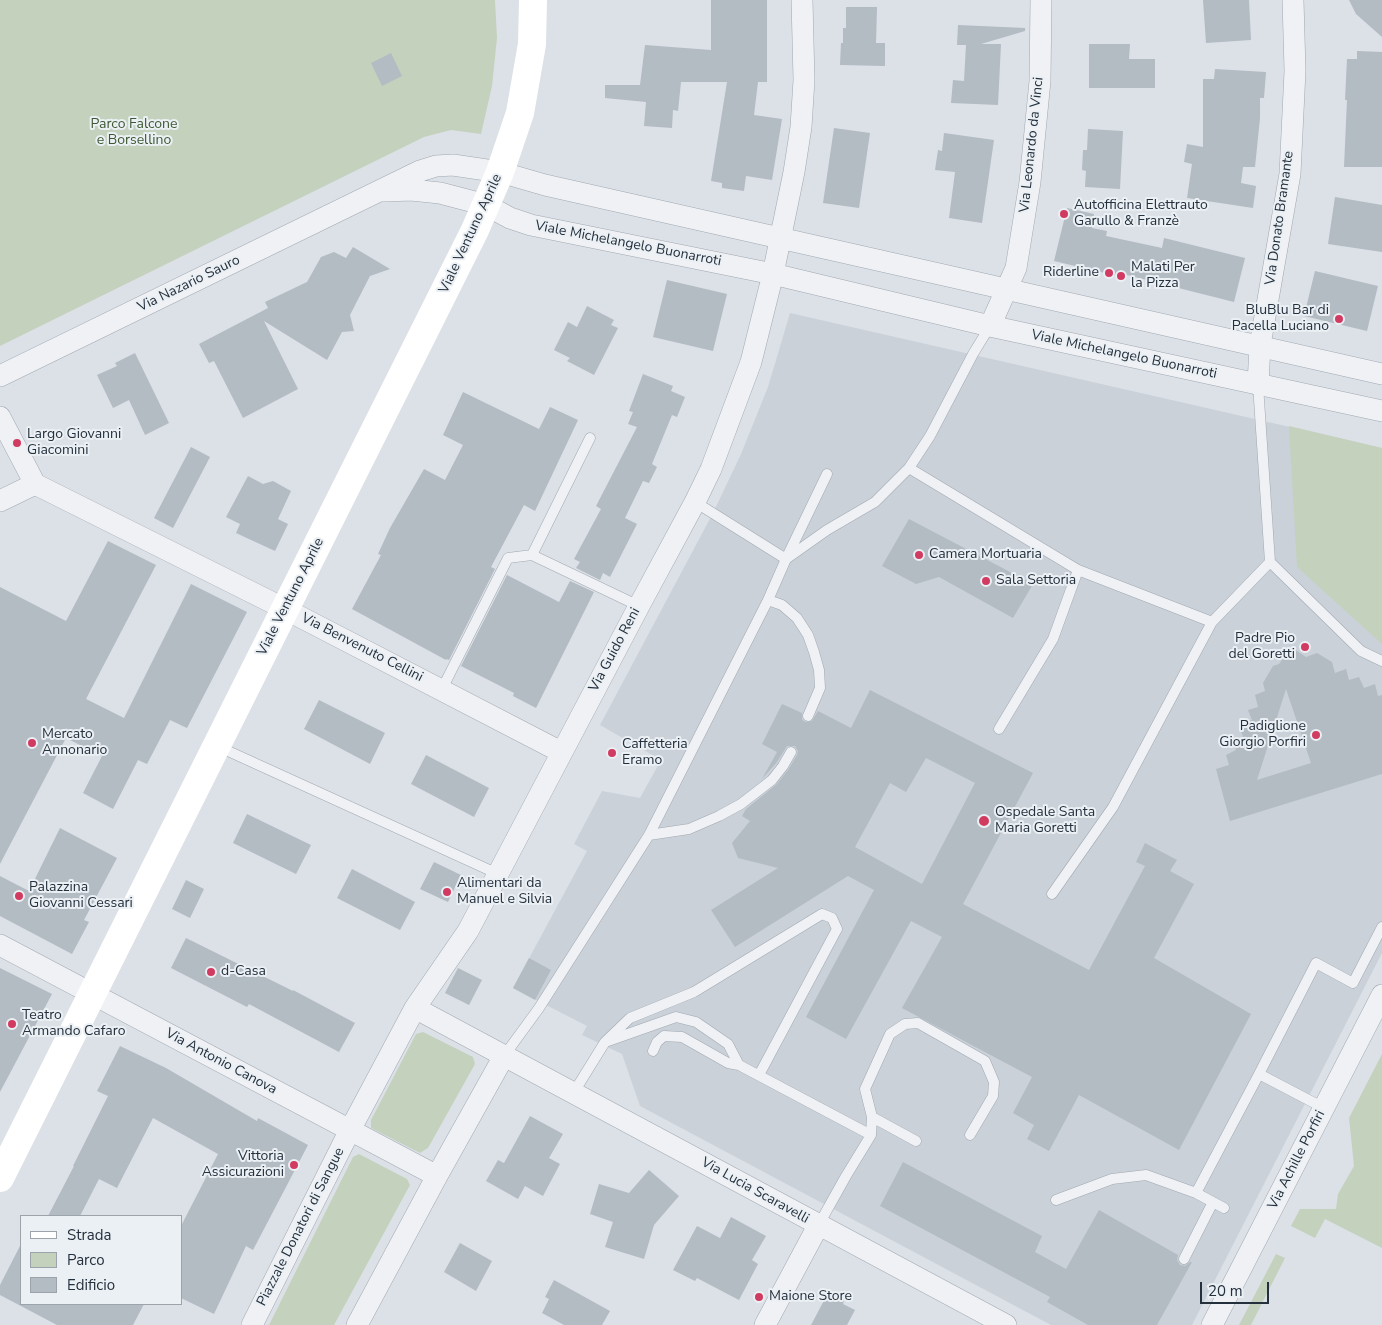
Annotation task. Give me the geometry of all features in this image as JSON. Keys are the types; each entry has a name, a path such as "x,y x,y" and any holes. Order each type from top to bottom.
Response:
{"main road":[{"name":"Viale Ventuno Aprile","path":"0,1178 486,205 500,172 520,113 532,44 534,0"}],"street":[{"path":"774,274 801,128 804,80 802,0"},
{"name":"Via Leonardo da Vinci","path":"1008,288 1016,268 1030,182 1040,81 1041,0"},
{"name":"Via Donato Bramante","path":"1260,345 1290,174 1295,71 1293,0"},
{"name":"Via Nazario Sauro","path":"0,376 420,171 436,166 453,165 500,172"},
{"path":"500,172 545,185 1008,288 1382,374"},
{"name":"Via Nazario Sauro","path":"378,192 411,190 440,193 486,205"},
{"name":"Viale Michelangelo Buonarroti","path":"486,205 510,218 531,225 774,274 990,326 1382,411"},
{"name":"Via Guido Reni","path":"415,1008 468,930 695,502 711,469 739,397 751,362 774,274"},
{"path":"990,326 1008,288"},
{"path":"1258,385 1260,345"},
{"path":"0,417 35,484 0,501"},
{"name":"Via Benvenuto Cellini","path":"35,484 285,609 561,752"},
{"name":"Via Antonio Canova","path":"0,945 350,1130"},
{"name":"Via Achille Porfiri","path":"1212,1325 1382,995"},
{"path":"357,1325 504,1056 415,1008"},
{"name":"Piazzale Donatori di Sangue","path":"252,1325 350,1130 415,1008"},
{"name":"Via Lucia Scaravelli","path":"504,1056 574,1092 818,1226 1006,1325"},
{"path":"350,1130 437,1176"},
{"path":"765,1325 818,1226"}],"lane":[{"path":"786,559 827,530 876,502 909,468 930,436 973,354 990,326"},
{"path":"1258,385 1270,562 1362,650 1382,661"},
{"path":"532,555 590,438"},
{"path":"909,468 1078,570 1212,622"},
{"path":"504,1056 539,1008 649,835 768,600 827,474"},
{"path":"695,502 786,559"},
{"path":"442,689 508,558 532,555 639,606"},
{"path":"1052,894 1114,807 1212,622 1270,562"},
{"path":"999,729 1053,639 1078,570"},
{"path":"768,600 782,605 797,618 808,635 814,652 819,670 820,688 808,716"},
{"path":"216,746 498,874"},
{"path":"649,835 690,829 741,804 772,780 791,752"},
{"path":"574,1092 604,1042 630,1018 694,992 822,914 832,918 837,929 759,1075"},
{"path":"1196,1193 1316,963 1353,983 1382,927"},
{"path":"604,1042 676,1017 696,1022 728,1044 739,1065"},
{"path":"818,1226 872,1135 872,1117 865,1088 890,1034 905,1024 918,1023 985,1061 994,1082 993,1096 970,1135"},
{"path":"653,1051 657,1042 664,1036 682,1037 728,1063 739,1065 872,1135"},
{"path":"1259,1074 1324,1108"},
{"path":"872,1117 916,1141"},
{"path":"1056,1200 1112,1180 1146,1175 1196,1193 1224,1208"},
{"path":"1184,1258 1213,1202"}],"shaded area":[{"name":"Ospedale Santa Maria Goretti","path":"790,313 1382,448 1382,953 1192,1325 1051,1325 640,1106 622,1054 582,1035 587,1026 513,988 587,851 574,844 602,791 640,798 661,760 600,725 713,513 741,454 768,387"}],"green space":[{"name":"Parco Falcone e Borsellino","path":"0,0 495,0 497,38 492,86 481,134 451,130 424,137 0,346"},
{"path":"1289,426 1382,448 1382,644 1297,567"},
{"path":"423,1032 473,1057 475,1064 428,1148 420,1153 371,1128 371,1120 416,1034"},
{"path":"1382,1054 1382,1248 1325,1219 1315,1238 1291,1226 1300,1209 1336,1209 1338,1194 1354,1166 1349,1118"},
{"path":"359,1154 407,1179 410,1185 334,1325 269,1325 353,1157"},
{"path":"1276,1254 1285,1258 1251,1325 1239,1325"}],"building":[{"path":"711,0 767,0 767,82 758,82 754,115 782,119 772,180 746,176 744,191 722,188 722,183 711,181 727,82 681,82 678,111 673,110 672,128 644,126 646,102 605,98 605,85 640,85 645,45 711,50"},
{"path":"1203,0 1249,0 1251,40 1206,43"},
{"path":"1349,0 1382,0 1382,37 1356,14"},
{"path":"846,7 877,7 876,43 885,43 885,66 840,65 843,28 846,28"},
{"path":"958,25 1025,28 1025,31 981,44 1001,44 998,105 951,103 953,80 964,81 966,45 957,45"},
{"path":"1089,44 1130,44 1129,59 1155,59 1155,88 1089,88"},
{"path":"1357,51 1382,52 1382,167 1344,167 1347,59 1357,59"},
{"path":"391,53 402,76 382,86 371,63"},
{"path":"1215,69 1266,72 1264,98 1260,98 1255,167 1243,167 1241,183 1256,186 1253,208 1187,198 1192,164 1184,162 1187,144 1203,147 1203,79 1214,79"},
{"path":"834,128 870,133 859,208 823,203"},
{"path":"1088,129 1123,131 1120,189 1085,187 1086,171 1082,170 1083,150 1087,150"},
{"path":"944,133 994,140 982,223 949,218 955,172 935,170 938,150 942,151"},
{"path":"1335,197 1382,205 1382,252 1328,244"},
{"path":"1067,208 1094,214 1092,228 1107,231 1106,236 1162,248 1164,238 1245,258 1234,302 1127,275 1126,278 1054,261"},
{"path":"353,247 390,269 370,276 350,315 354,331 342,332 327,360 264,321 298,389 243,418 214,361 209,363 199,344 268,308 265,302 307,282 321,257 334,252 346,258"},
{"path":"1315,271 1378,286 1367,331 1304,316"},
{"path":"667,280 727,294 713,351 653,337"},
{"path":"587,306 614,320 611,325 618,328 594,375 567,361 570,358 554,350 568,322 577,327"},
{"path":"135,353 169,423 145,435 129,400 113,408 97,375 117,366 115,363"},
{"path":"643,374 673,386 671,391 685,397 677,417 672,415 652,464 657,467 649,483 643,481 625,518 637,524 610,577 603,573 600,580 576,568 580,562 574,559 601,509 596,506 637,427 628,424 633,412 629,411"},
{"path":"463,392 539,429 550,407 578,420 535,511 524,505 491,567 495,569 449,660 446,660 352,609 381,555 378,554 390,528 424,469 445,480 463,445 443,435"},
{"path":"191,447 210,457 173,528 154,518"},
{"path":"248,476 263,484 273,481 291,491 278,519 288,524 275,551 236,533 240,524 226,517"},
{"path":"909,519 1033,584 1013,618 939,577 916,584 882,566"},
{"path":"108,541 156,565 86,699 124,718 191,584 247,612 187,728 170,720 147,764 138,760 113,809 83,793 102,756 66,738 0,864 0,587 66,621"},
{"path":"507,575 559,602 570,581 594,592 536,708 513,696 514,693 461,666"},
{"name":"Padiglione Giorgio Porfiri","path":"1291,647 1306,657 1317,653 1332,662 1335,673 1346,669 1349,680 1359,677 1364,688 1375,684 1378,696 1382,695 1382,774 1230,821 1216,769 1229,765 1226,755 1236,750 1233,741 1243,737 1239,725 1252,720 1248,710 1258,707 1255,695 1265,691 1263,683 1273,666 1279,664","holes":["1286,689 1311,763 1257,780"]},
{"path":"870,690 1033,773 963,904 1089,970 1145,866 1136,862 1145,843 1177,860 1170,871 1194,884 1154,958 1251,1014 1179,1150 1079,1095 1049,1151 1027,1139 1034,1125 1013,1113 1032,1077 902,1008 942,937 911,921 846,1039 806,1017 874,890 848,876 735,947 711,910 778,868 738,858 732,843 750,821 742,816 746,809 777,784 797,755 798,751 795,746 787,746 777,762 762,779 777,752 762,744 782,704 802,713 802,720 806,722 812,721 818,711 851,728","holes":["926,758 975,783 922,884 855,847 890,783 906,792"]},
{"path":"319,700 385,733 370,764 304,729"},
{"path":"426,755 489,788 474,817 411,784"},
{"path":"247,814 311,845 296,874 233,843"},
{"path":"60,828 117,858 84,920 89,922 72,954 0,916 0,876 29,891"},
{"path":"434,862 461,875 448,902 420,889"},
{"path":"352,869 415,902 400,930 337,898"},
{"path":"186,880 204,889 190,918 172,909"},
{"path":"186,938 293,990 355,1023 339,1052 249,1004 247,1007 171,968"},
{"path":"529,958 551,970 535,1000 513,988"},
{"path":"0,968 52,994 0,1092"},
{"path":"458,968 482,980 469,1005 445,993"},
{"path":"120,1046 166,1068 257,1121 258,1118 308,1145 253,1250 246,1246 214,1314 182,1298 182,1224 218,1154 153,1118 117,1188 99,1179 81,1215 49,1215 108,1096 97,1091"},
{"path":"530,1116 563,1134 549,1158 560,1164 543,1196 525,1186 518,1199 486,1181 498,1160 504,1163"},
{"path":"903,1162 1042,1236 1035,1252 1066,1269 1099,1210 1178,1255 1177,1260 1180,1265 1185,1266 1192,1262 1157,1325 1088,1325 1047,1302 1050,1297 880,1206"},
{"path":"649,1170 679,1196 654,1225 644,1259 605,1247 613,1222 590,1214 599,1184 629,1193"},
{"path":"731,1217 766,1236 752,1260 758,1264 739,1300 697,1278 695,1281 673,1270 697,1226 720,1238"},
{"path":"460,1243 492,1261 476,1291 444,1272"},
{"path":"20,1246 20,1305 143,1305 133,1325 57,1325 0,1295 0,1285"},
{"path":"554,1280 610,1311 602,1325 564,1325 542,1313 549,1299 545,1297"},
{"path":"828,1293 844,1301 843,1304 855,1310 847,1325 811,1325"}],"place":[{"name":"Autofficina Elettrauto Garullo & Franzè","path":"1064,214"},
{"name":"Riderline","path":"1109,273"},
{"name":"Malati Per la Pizza","path":"1121,276"},
{"name":"BluBlu Bar di Pacella Luciano","path":"1339,319"},
{"name":"Largo Giovanni Giacomini","path":"17,443"},
{"name":"Camera Mortuaria","path":"919,555"},
{"name":"Sala Settoria","path":"986,581"},
{"name":"Padre Pio del Goretti","path":"1305,647"},
{"name":"Padiglione Giorgio Porfiri","path":"1316,735"},
{"name":"Mercato Annonario","path":"32,743"},
{"name":"Caffetteria Eramo","path":"612,753"},
{"name":"Ospedale Santa Maria Goretti","path":"984,821"},
{"name":"Alimentari da Manuel e Silvia","path":"447,892"},
{"name":"Palazzina Giovanni Cessari","path":"19,896"},
{"name":"d-Casa","path":"211,972"},
{"name":"Teatro Armando Cafaro","path":"12,1024"},
{"name":"Vittoria Assicurazioni","path":"294,1165"},
{"name":"Maione Store","path":"759,1297"}]}
